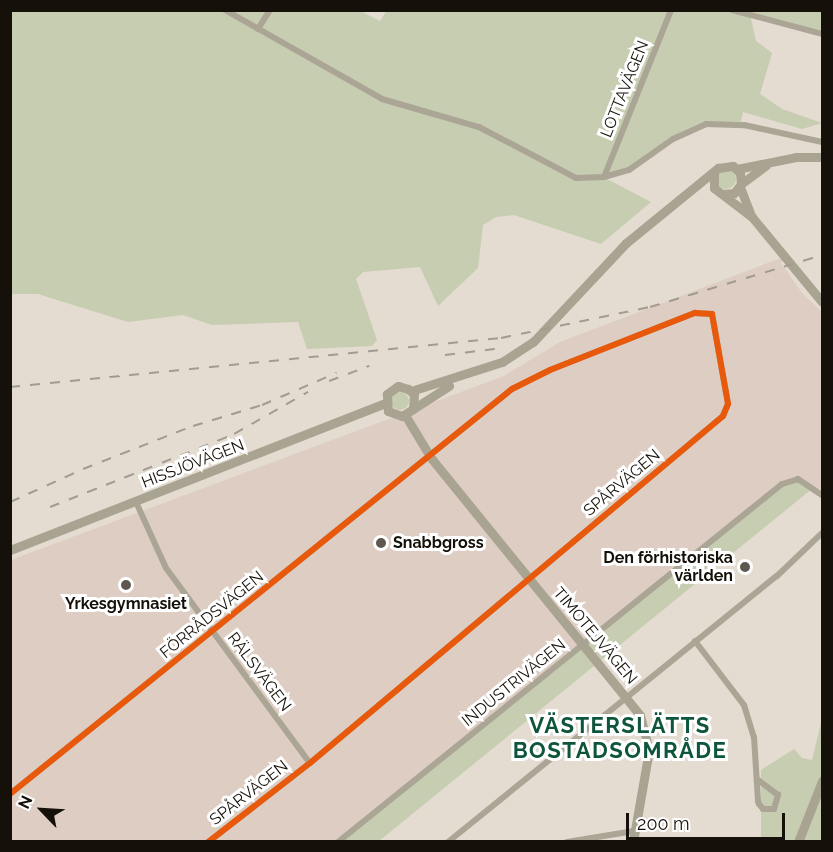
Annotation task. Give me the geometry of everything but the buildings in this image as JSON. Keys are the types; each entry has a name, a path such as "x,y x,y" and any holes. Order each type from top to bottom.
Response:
{"main road":[{"path":"385,403 391,414 409,412 440,389 510,357 546,331 612,256 723,165 736,169 773,161 822,157"},
{"path":"723,194 734,193 773,161"},
{"path":"736,169 752,217"},
{"path":"714,173 714,188"},
{"path":"651,222 700,191 714,188 752,217 822,302"},
{"path":"409,412 411,391 483,369"},
{"name":"HISSJÖVÄGEN","path":"10,550 385,403 393,388 411,391"},
{"name":"TIMOTEJVÄGEN","path":"409,412 431,458 640,715 648,740 633,842"},
{"path":"798,842 822,781"}],"street":[{"path":"225,10 394,105 479,128 560,173 576,177 604,177 629,170 673,139 706,124 744,125 822,142"},
{"path":"258,29 270,10"},
{"name":"LOTTAVÄGEN","path":"604,177 671,10"},
{"path":"732,10 822,34"},
{"name":"SPÅRVÄGEN","path":"208,842 310,763 726,412 728,404 715,317 699,312 533,378 486,410 431,458"},
{"name":"FÖRRÅDSVÄGEN","path":"10,794 431,458"},
{"name":"INDUSTRIVÄGEN","path":"338,842 782,483 798,479 822,495"},
{"name":"RÄLSVÄGEN","path":"136,502 154,548 212,632 310,763"},
{"path":"448,842 777,576 822,532"},
{"path":"696,641 744,705 754,737 757,779 759,804 763,809 774,809 778,795 757,779"},
{"path":"567,842 634,831"}],"shaded area":[{"path":"784,257 781,263 802,293 822,312 822,495 805,481 343,841 11,842 11,560 504,376 560,342"}],"green space":[{"path":"358,10 380,21 387,10 726,10 741,15 742,11 822,11 822,34 753,15 751,19 756,41 772,53 760,94 782,109 822,123 802,129 743,112 740,125 693,128 642,163 605,178 651,202 601,244 514,215 496,217 483,225 478,268 438,306 420,267 363,272 356,279 377,340 372,346 307,349 298,322 212,325 183,315 128,322 38,294 11,294 10,11"},
{"path":"726,169 733,172 736,179 733,186 726,189 719,186 716,179 719,172"},
{"path":"396,392 404,392 409,397 407,408 396,410 391,405 391,397"},
{"path":"789,479 813,488 379,841 338,842"},
{"path":"822,719 822,841 757,842 761,840 761,770 794,749 802,758 812,760"}],"railway":[{"path":"10,387 501,338 650,307 822,255"},
{"path":"445,355 495,349"},
{"path":"329,381 369,366"},
{"path":"10,502 83,469 193,426 262,405 336,373"},
{"path":"50,507 234,434 308,392"}],"cycle path":[{"path":"10,794 512,389 550,370 695,313 712,314 728,404 723,416 310,763 208,842"}],"place":[{"name":"Snabbgross","path":"381,543"},
{"name":"Den förhistoriska världen","path":"745,567"},
{"name":"Yrkesgymnasiet","path":"126,585"}],"district":[{"name":"VÄSTERSLÄTTS BOSTADSOMRÅDE","path":"620,738"}]}
